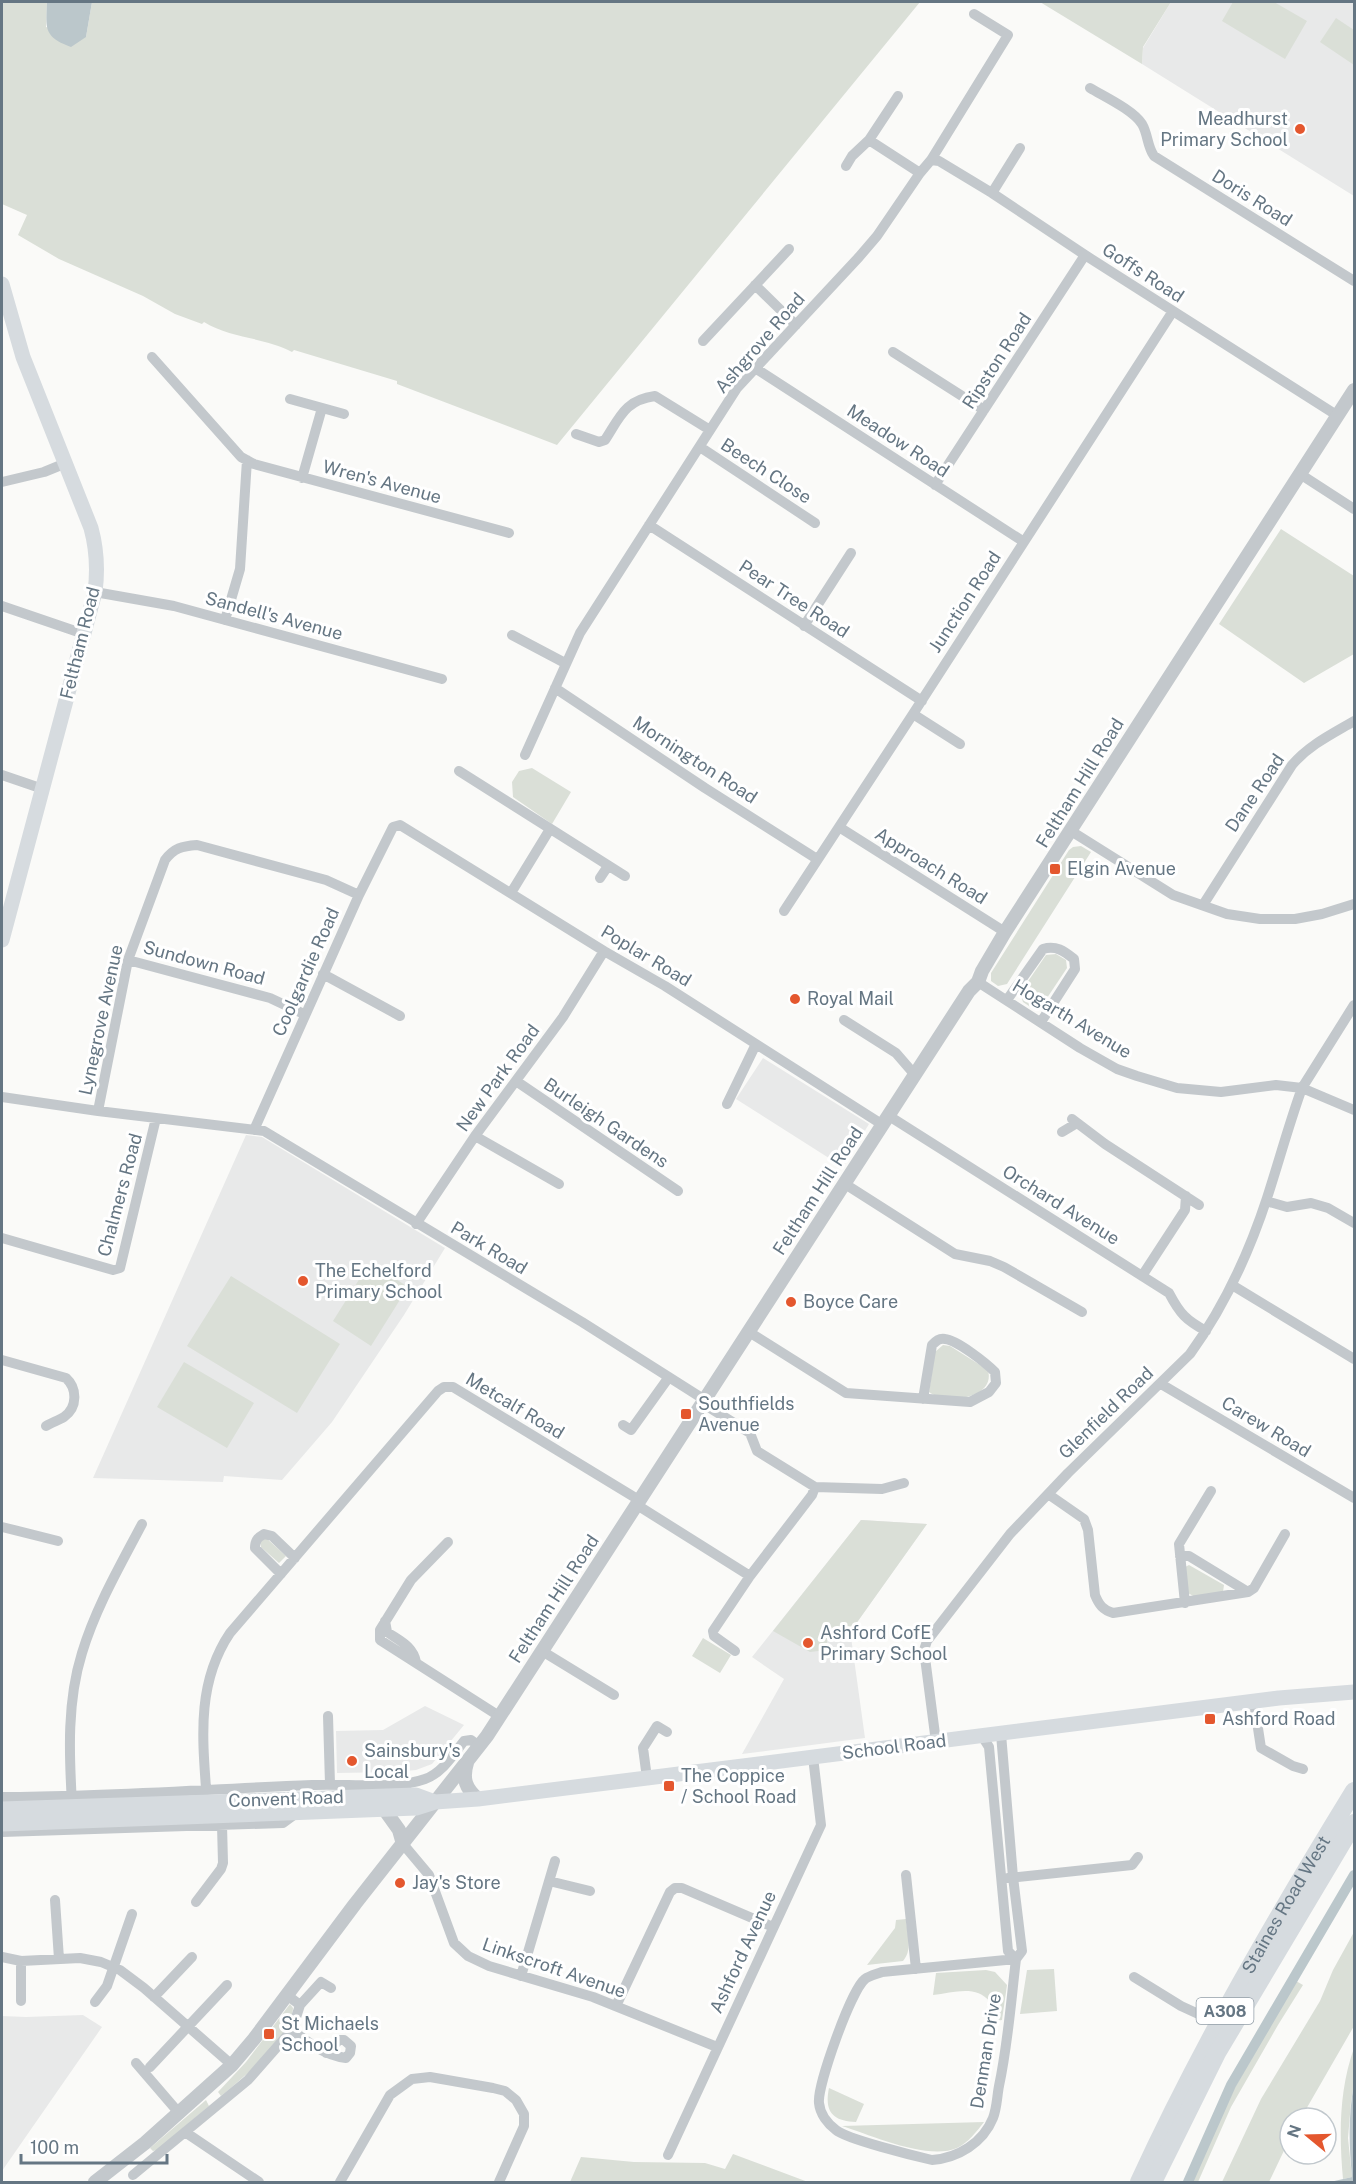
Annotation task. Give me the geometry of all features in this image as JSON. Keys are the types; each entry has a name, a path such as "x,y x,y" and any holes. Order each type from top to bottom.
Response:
{"highway":[{"name":"Staines Road West","path":"1139,2182 1218,2023 1354,1791"},
{"name":"Staines Road West","path":"1153,2182 1217,2053 1354,1823"}],"main road":[{"name":"Feltham Road","path":"2,284 23,357 91,528 96,547 95,592 3,931"},
{"name":"School Road","path":"435,1802 478,1799 1279,1698 1354,1692"},
{"name":"Convent Road","path":"2,1809 72,1802 206,1795 416,1796 435,1802"},
{"name":"Convent Road","path":"2,1824 300,1810 416,1808 435,1802"}],"street":[{"name":"Ashgrove Road","path":"525,755 580,633 737,388 877,236 920,172 931,160 1008,35 974,14"},
{"name":"Doris Road","path":"1090,88 1137,117 1144,127 1149,148 1154,156 1354,281"},
{"path":"846,166 852,156 869,140 898,96"},
{"path":"869,140 920,172"},
{"path":"992,193 1020,148"},
{"name":"Goffs Road","path":"931,160 939,161 992,193 1338,416"},
{"path":"703,341 789,249"},
{"name":"Ripston Road","path":"935,485 1085,255"},
{"path":"755,285 796,325"},
{"name":"Junction Road","path":"784,911 1173,311"},
{"path":"893,352 984,410"},
{"name":"Wren's Avenue","path":"152,357 242,456 254,464 509,533"},
{"name":"Meadow Road","path":"755,368 1024,542"},
{"name":"Feltham Hill Road","path":"95,2182 179,2113 232,2065 479,1746 969,991 978,982 1005,932 1354,390"},
{"path":"576,434 599,442 605,440 627,406 655,396 710,430"},
{"path":"290,399 344,414"},
{"path":"302,478 322,408"},
{"name":"Beech Close","path":"700,447 815,523"},
{"path":"225,620 240,570 248,460"},
{"path":"2,482 44,472 66,463"},
{"path":"1300,474 1354,509"},
{"name":"Pear Tree Road","path":"649,525 922,701"},
{"path":"804,626 851,553"},
{"name":"Sandell's Avenue","path":"95,592 174,606 442,680"},
{"path":"2,606 84,634"},
{"path":"512,635 565,663"},
{"name":"Mornington Road","path":"555,688 817,859"},
{"path":"913,714 960,744"},
{"name":"Dane Road","path":"1203,904 1292,765 1302,753 1354,722"},
{"path":"459,771 625,876"},
{"path":"2,775 43,789"},
{"name":"Poplar Road","path":"392,830 397,825 403,825 756,1044 886,1120"},
{"name":"Approach Road","path":"838,827 1005,932"},
{"path":"511,893 550,829"},
{"name":"Coolgardie Road","path":"254,1130 304,1014 392,830"},
{"path":"1071,831 1173,895 1227,914 1295,919 1322,914 1354,904"},
{"name":"Lynegrove Avenue","path":"98,1111 128,960 165,860 171,851 182,846 197,845 326,880 359,895"},
{"path":"600,878 608,866"},
{"path":"1007,1000 1043,949 1052,947 1064,951 1074,959 1075,969 1041,1022"},
{"name":"New Park Road","path":"416,1224 475,1136 563,1017 604,951"},
{"name":"Sundown Road","path":"128,960 270,998 304,1014"},
{"path":"323,974 400,1016"},
{"name":"Hogarth Avenue","path":"978,982 1117,1069 1177,1088 1221,1092 1276,1085 1302,1088 1354,1110"},
{"path":"1302,1088 1354,1005"},
{"path":"844,1020 896,1053 915,1075"},
{"path":"728,1104 756,1044"},
{"name":"Burleigh Gardens","path":"516,1081 678,1191"},
{"name":"Glenfield Road","path":"936,1742 924,1650 927,1641 1010,1534 1190,1354 1206,1331 1232,1285 1266,1201 1302,1088"},
{"name":"Park Road","path":"2,1097 264,1131 582,1322 704,1402"},
{"name":"Chalmers Road","path":"2,1238 113,1269 120,1268 123,1264 156,1118"},
{"name":"Orchard Avenue","path":"886,1120 1169,1293 1179,1312 1189,1322 1206,1331"},
{"path":"1062,1132 1075,1121 1199,1205"},
{"path":"475,1136 559,1184"},
{"path":"845,1184 956,1254 990,1261 1004,1267 1082,1312"},
{"path":"1142,1276 1185,1210 1186,1196"},
{"path":"1266,1201 1287,1207 1311,1203 1328,1208 1354,1223"},
{"path":"1232,1285 1354,1359"},
{"path":"749,1332 846,1393 923,1399 970,1402 988,1392 996,1383 995,1372 987,1364 948,1339 939,1339 932,1345 923,1399"},
{"path":"2,1360 66,1378 72,1384 75,1393 73,1404 66,1416 46,1426"},
{"path":"623,1425 631,1430 669,1377"},
{"name":"Carew Road","path":"1161,1384 1354,1498"},
{"name":"Metcalf Road","path":"206,1795 203,1708 212,1664 230,1633 438,1391 444,1387 453,1387 750,1576"},
{"path":"704,1402 750,1433 757,1451 815,1487 882,1490 904,1484"},
{"path":"735,1651 714,1636 713,1631 750,1576 812,1495 815,1487"},
{"path":"1185,1603 1179,1544 1211,1491"},
{"path":"1048,1494 1084,1519 1089,1530 1095,1595 1099,1604 1106,1611 1113,1613 1248,1592 1254,1588 1286,1534"},
{"path":"72,1802 70,1726 81,1654 93,1620 142,1524"},
{"path":"2,1527 58,1541"},
{"path":"281,1574 255,1548 255,1542 259,1537 264,1534 272,1536 295,1558"},
{"path":"448,1542 411,1580 385,1621 387,1632 411,1648 416,1662 500,1716"},
{"path":"1180,1557 1189,1556 1248,1592"},
{"path":"542,1651 614,1695"},
{"path":"1254,1702 1261,1748 1303,1769"},
{"path":"328,1716 330,1784"},
{"path":"647,1778 643,1748 657,1726 667,1732"},
{"name":"Denman Drive","path":"1001,1734 1007,1878"},
{"name":"Denman Drive","path":"982,1736 989,1747 1007,1878 1022,1951 1016,1959 1004,2064 993,2118 978,2141 962,2152 945,2159 932,2160 838,2132 825,2119 819,2105 819,2090 838,2034 860,1985 865,1979 882,1972 1016,1959"},
{"name":"Convent Road","path":"206,1795 330,1784 404,1785 427,1779 440,1770 464,1741 471,1740 479,1746"},
{"name":"Ashford Avenue","path":"668,2155 821,1825 813,1757"},
{"path":"469,1759 464,1774 465,1781 468,1789 478,1799"},
{"name":"Convent Road","path":"2,1797 72,1802"},
{"path":"384,1809 399,1830 403,1844"},
{"name":"Convent Road","path":"2,1832 283,1823 300,1810"},
{"path":"196,1902 221,1869 223,1863 222,1825"},
{"name":"Linkscroft Avenue","path":"403,1844 429,1875 454,1943 468,1956 489,1966 616,2006 717,2048"},
{"path":"1007,1878 1132,1865 1138,1857"},
{"path":"521,1976 555,1861"},
{"path":"906,1875 916,1969"},
{"path":"549,1881 590,1891"},
{"path":"616,2006 670,1892 675,1888 682,1888 773,1927"},
{"path":"55,1900 59,1959"},
{"path":"95,2002 107,1986 115,1968 132,1914"},
{"path":"2,1957 21,1961 80,1958 101,1962 115,1968 154,1997 232,2065"},
{"path":"154,1997 192,1957"},
{"path":"21,1961 21,2001"},
{"path":"1134,1977 1181,2006 1218,2023"},
{"path":"133,2175 248,2080 292,2030 300,2006 321,1982 331,1988"},
{"path":"150,2067 227,1985"},
{"path":"287,1995 300,2006"},
{"path":"292,2030 313,2046 326,2052"},
{"path":"136,2063 179,2113"},
{"path":"340,2182 390,2095 412,2079 430,2077 505,2091 516,2100 524,2114 524,2126 499,2182"},
{"path":"185,2132 259,2182"}],"shaded area":[{"path":"2,2 47,2 46,27 86,37 92,2 920,2 557,445 397,384 397,381 294,350 292,352 271,343 225,332 204,322 202,324 175,314 143,296 59,259 18,235 27,215 2,204"},
{"path":"47,2 92,2 86,37 71,47 55,39 48,30"},
{"path":"1040,2 1171,2 1143,47 1142,64"},
{"name":"Meadhurst Primary School","path":"1171,2 1354,2 1354,196 1142,64 1143,48"},
{"path":"1233,2 1274,2 1307,21 1285,59 1222,21"},
{"path":"1336,18 1354,30 1354,65 1320,42"},
{"path":"1281,529 1354,576 1354,654 1304,683 1219,624"},
{"path":"532,768 571,792 552,824 513,797 512,782 519,771"},
{"path":"1081,846 1091,852 1007,984 998,986 991,981 991,973 1069,850"},
{"path":"1056,954 1066,960 1067,968 1041,1007 1032,1008 1023,1002 1020,993 1046,955"},
{"path":"763,1058 869,1124 843,1167 736,1099"},
{"name":"The Echelford Primary School","path":"246,1135 262,1137 445,1248 404,1315 332,1422 282,1480 224,1476 223,1482 93,1478"},
{"path":"370,1262 408,1287 371,1346 333,1321"},
{"path":"231,1276 340,1344 297,1413 187,1346"},
{"path":"943,1345 950,1346 988,1370 988,1380 984,1388 967,1397 957,1398 936,1396 929,1392 935,1352"},
{"path":"184,1362 254,1403 227,1448 157,1407"},
{"name":"Ashford CofE Primary School","path":"861,1520 927,1524 848,1635 851,1637 865,1738 742,1754 784,1679 752,1657"},
{"path":"861,1520 927,1524 848,1635 833,1631 827,1634 827,1650 810,1652 773,1631"},
{"path":"265,1537 286,1556 279,1563 261,1547 260,1543"},
{"path":"1189,1565 1224,1585 1223,1592 1195,1597 1188,1593 1185,1567"},
{"path":"703,1638 731,1655 720,1673 692,1656"},
{"path":"425,1706 464,1725 432,1764 416,1770 395,1772 337,1773 336,1731 383,1730"},
{"path":"906,1919 909,1947 903,1961 867,1965 895,1928 896,1920"},
{"path":"1354,1932 1354,2026 1308,2106 1278,2106 1278,2163 1269,2182 1222,2182 1261,2099 1320,2001 1333,1970"},
{"path":"1054,1969 1057,2011 1020,2014 1027,1970"},
{"path":"986,1970 995,1972 1007,1985 1002,2020 988,2022 990,2002 978,1993 964,1991 933,1995 936,1973"},
{"path":"1296,1981 1303,1985 1231,2107 1198,2182 1192,2182 1234,2089"},
{"path":"290,2004 293,2008 291,2019 276,2044 221,2096 218,2092 246,2062"},
{"path":"83,2015 102,2027 2,2171 2,2016"},
{"path":"1354,2048 1354,2084 1348,2138 1352,2177 1343,2179 1341,2113 1345,2080"},
{"path":"1354,2084 1354,2182 1330,2182 1352,2177 1350,2130"},
{"path":"829,2088 864,2104 856,2122 841,2120 832,2114 828,2103"},
{"path":"206,2100 209,2106 157,2150 153,2151 150,2148"},
{"path":"984,2122 965,2143 945,2151 916,2149 842,2126"},
{"path":"733,2154 808,2182 570,2182 581,2157 634,2162 705,2163 725,2169"}],"waterway":[{"path":"1188,2182 1231,2085 1354,1875"}],"place":[{"name":"Meadhurst Primary School","path":"1300,129"},
{"name":"Elgin Avenue","path":"1055,869"},
{"name":"Royal Mail","path":"795,999"},
{"name":"The Echelford Primary School","path":"303,1281"},
{"name":"Boyce Care","path":"791,1302"},
{"name":"Southfields Avenue","path":"686,1414"},
{"name":"Ashford CofE Primary School","path":"808,1643"},
{"name":"Ashford Road","path":"1210,1719"},
{"name":"Sainsbury's Local","path":"352,1761"},
{"name":"The Coppice / School Road","path":"669,1786"},
{"name":"Jay's Store","path":"400,1883"},
{"name":"St Michaels School","path":"269,2034"}]}
